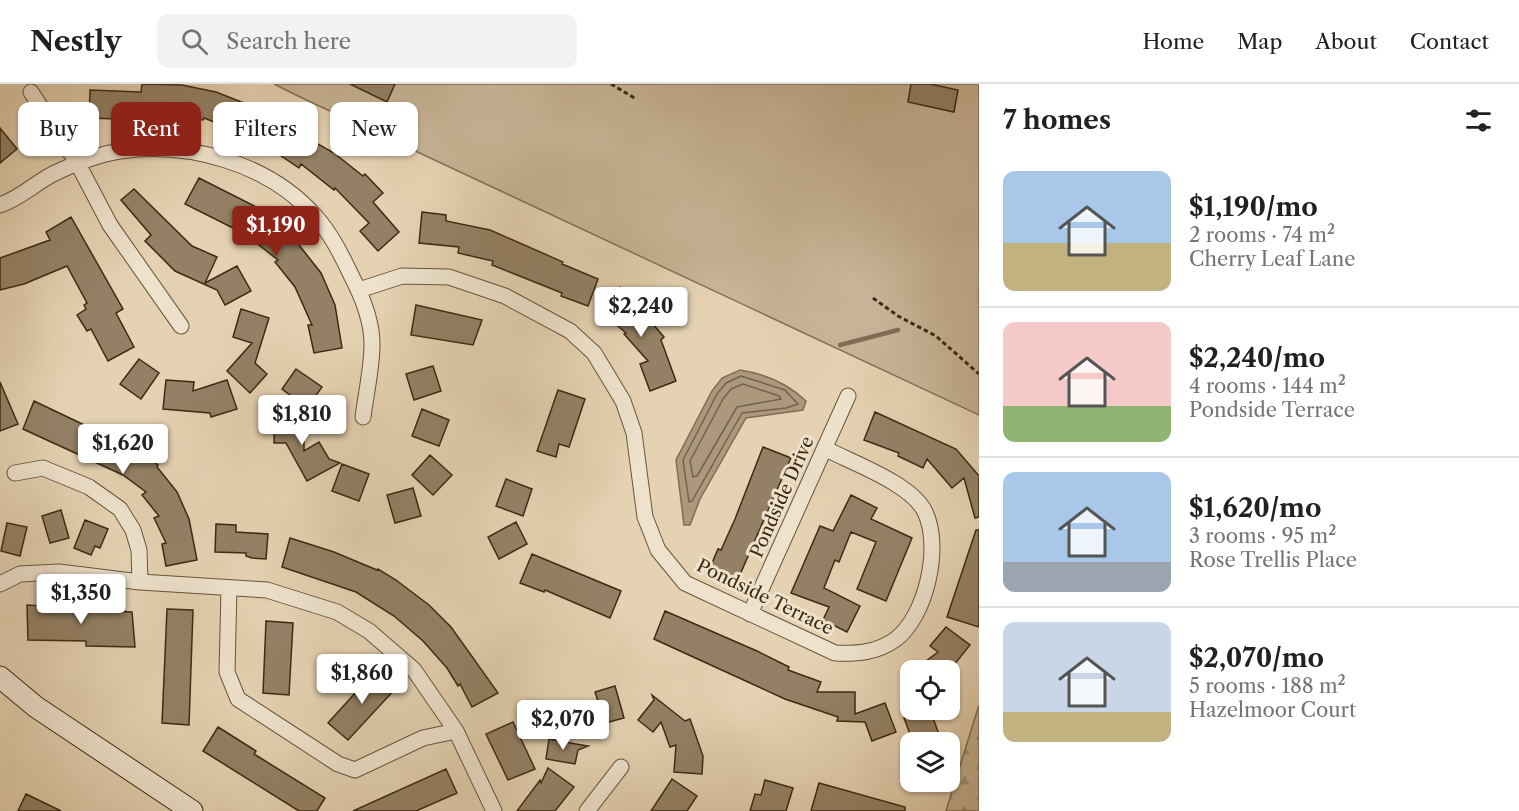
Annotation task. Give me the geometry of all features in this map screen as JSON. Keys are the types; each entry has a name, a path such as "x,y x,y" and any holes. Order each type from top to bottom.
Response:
{"street":[{"path":"30,92 78,164 110,225 181,326"},
{"path":"0,205 55,173 118,151 166,148 211,155 253,170 291,194 315,216 336,243 367,310 372,343 363,417"},
{"name":"Pondside Terrace","path":"358,290 402,276 449,277 504,296 570,331 594,353 623,401 634,433 645,517 658,550 685,583 835,653 861,654 895,640 919,607 928,580 933,553 925,512 907,491 826,449"},
{"name":"Pondside Drive","path":"750,614 848,396"},
{"path":"15,473 43,468 89,487 120,509 133,530 139,550 140,582"},
{"path":"0,584 20,574 59,572 140,582 267,590 337,612 369,631 414,670 456,731 494,811"},
{"path":"229,588 227,672 238,699 338,764 355,770 423,738 456,731"},
{"path":"0,677 36,707 192,811"},
{"path":"587,811 621,767"}],"path":[{"path":"611,84 636,99"},
{"path":"873,298 898,316 936,336 979,375"}],"green space":[{"path":"274,84 979,84 979,415 418,152 418,102 330,102 330,111 318,105 318,102 311,102"},
{"path":"979,705 979,811 946,811 952,792 960,792 960,766"}],"water":[{"path":"740,370 759,374 784,384 806,401 803,410 746,418 700,499 690,525 684,525 676,460 712,391 722,378"}],"building":[{"path":"142,84 182,85 216,92 241,102 213,102 213,122 204,118 201,120 201,102 111,102 111,119 99,118 99,102 90,102 90,90 141,92"},
{"path":"350,84 395,84 387,102"},
{"path":"911,84 930,84 958,90 954,112 908,102"},
{"path":"0,128 17,149 0,163"},
{"path":"318,144 330,151 330,156 338,156 363,176 365,174 383,193 373,202 399,232 378,251 360,231 369,223 335,188 334,190 301,164 299,168 281,156 318,156"},
{"path":"199,178 268,213 290,229 288,231 321,273 335,305 342,348 314,353 308,325 312,325 295,287 275,262 278,260 245,234 185,204"},
{"path":"134,189 192,246 217,257 205,283 237,266 251,291 225,305 217,290 175,271 145,241 151,235 121,200"},
{"path":"422,212 446,215 446,221 490,230 598,279 588,306 492,265 493,261 458,253 459,247 419,243"},
{"path":"71,217 123,309 116,313 134,347 108,361 91,329 87,331 77,315 86,309 84,305 87,303 67,266 24,284 0,290 0,258 50,240 46,232"},
{"path":"620,287 641,305 639,308 664,337 661,340 676,381 650,391 640,364 648,361 624,334 626,333 600,311"},
{"path":"416,305 482,320 473,345 411,335"},
{"path":"241,309 269,318 255,363 267,374 250,393 227,371 252,343 233,337"},
{"path":"139,359 159,373 141,399 120,384"},
{"path":"433,366 441,391 414,400 406,374"},
{"path":"296,369 322,387 307,408 282,389"},
{"path":"166,380 194,382 193,391 227,380 237,409 211,417 210,413 163,409"},
{"path":"0,382 18,424 0,431"},
{"path":"558,390 585,399 569,447 559,444 556,457 537,451"},
{"path":"34,401 143,453 158,465 157,467 177,492 189,519 197,560 166,566 162,544 166,543 154,518 159,516 142,495 146,492 123,475 23,429"},
{"path":"422,409 449,420 439,446 412,436"},
{"path":"875,412 956,449 979,476 979,517 975,518 964,478 952,488 927,459 923,468 898,456 899,453 864,440"},
{"path":"275,415 304,416 304,451 319,442 329,459 340,463 307,481 286,443 274,443"},
{"path":"763,447 791,458 735,586 707,575 735,519"},
{"path":"430,455 452,475 433,495 412,475"},
{"path":"342,464 369,474 359,501 332,491"},
{"path":"506,479 532,489 523,516 496,506"},
{"path":"413,488 421,516 395,523 387,495"},
{"path":"851,495 877,508 871,519 912,538 886,601 857,589 876,542 851,532 839,562 835,560 824,588 860,606 847,632 823,620 829,607 791,593 820,526 833,531"},
{"path":"61,510 69,538 50,543 42,516"},
{"path":"85,520 108,529 100,548 95,546 91,555 74,548"},
{"path":"516,522 527,544 499,559 488,537"},
{"path":"7,523 27,527 20,556 1,551"},
{"path":"216,524 236,525 236,532 268,534 266,559 252,558 246,556 246,553 215,552"},
{"path":"976,530 979,530 979,627 947,617"},
{"path":"290,538 378,569 396,580 429,605 451,627 498,693 472,707 460,684 458,686 447,668 423,641 394,616 356,592 282,567"},
{"path":"532,554 621,591 610,618 545,590 544,592 520,583"},
{"path":"41,602 82,603 82,607 112,607 112,611 132,612 135,647 86,646 86,641 28,640 27,605 42,606"},
{"path":"167,609 193,610 189,725 162,723"},
{"path":"665,611 757,651 789,667 788,670 821,682 817,692 855,692 855,714 885,703 896,732 872,741 865,722 837,721 838,717 785,699 654,639"},
{"path":"266,621 293,623 289,695 263,693"},
{"path":"946,627 970,645 958,660 927,660 938,652 930,646"},
{"path":"376,670 396,688 348,740 328,723"},
{"path":"615,686 624,718 605,723 595,692"},
{"path":"652,695 685,721 690,719 703,756 702,774 674,772 676,745 670,747 661,722 653,732 638,720 654,700"},
{"path":"577,701 605,724 591,728 585,735 564,717"},
{"path":"905,720 934,720 938,732 909,732"},
{"path":"513,722 535,769 508,780 486,734"},
{"path":"218,727 256,751 254,754 325,798 317,811 299,811 203,751"},
{"path":"549,739 588,746 578,750 575,764 546,759"},
{"path":"548,768 574,787 555,811 517,811 540,780 541,783"},
{"path":"446,769 457,793 416,811 353,811"},
{"path":"672,779 697,796 687,811 651,811"},
{"path":"765,780 793,788 786,811 750,811 755,794 761,795"},
{"path":"819,783 905,807 905,811 811,811"},
{"path":"26,794 61,811 18,811"}],"waterway":[{"path":"840,345 898,330"}]}
